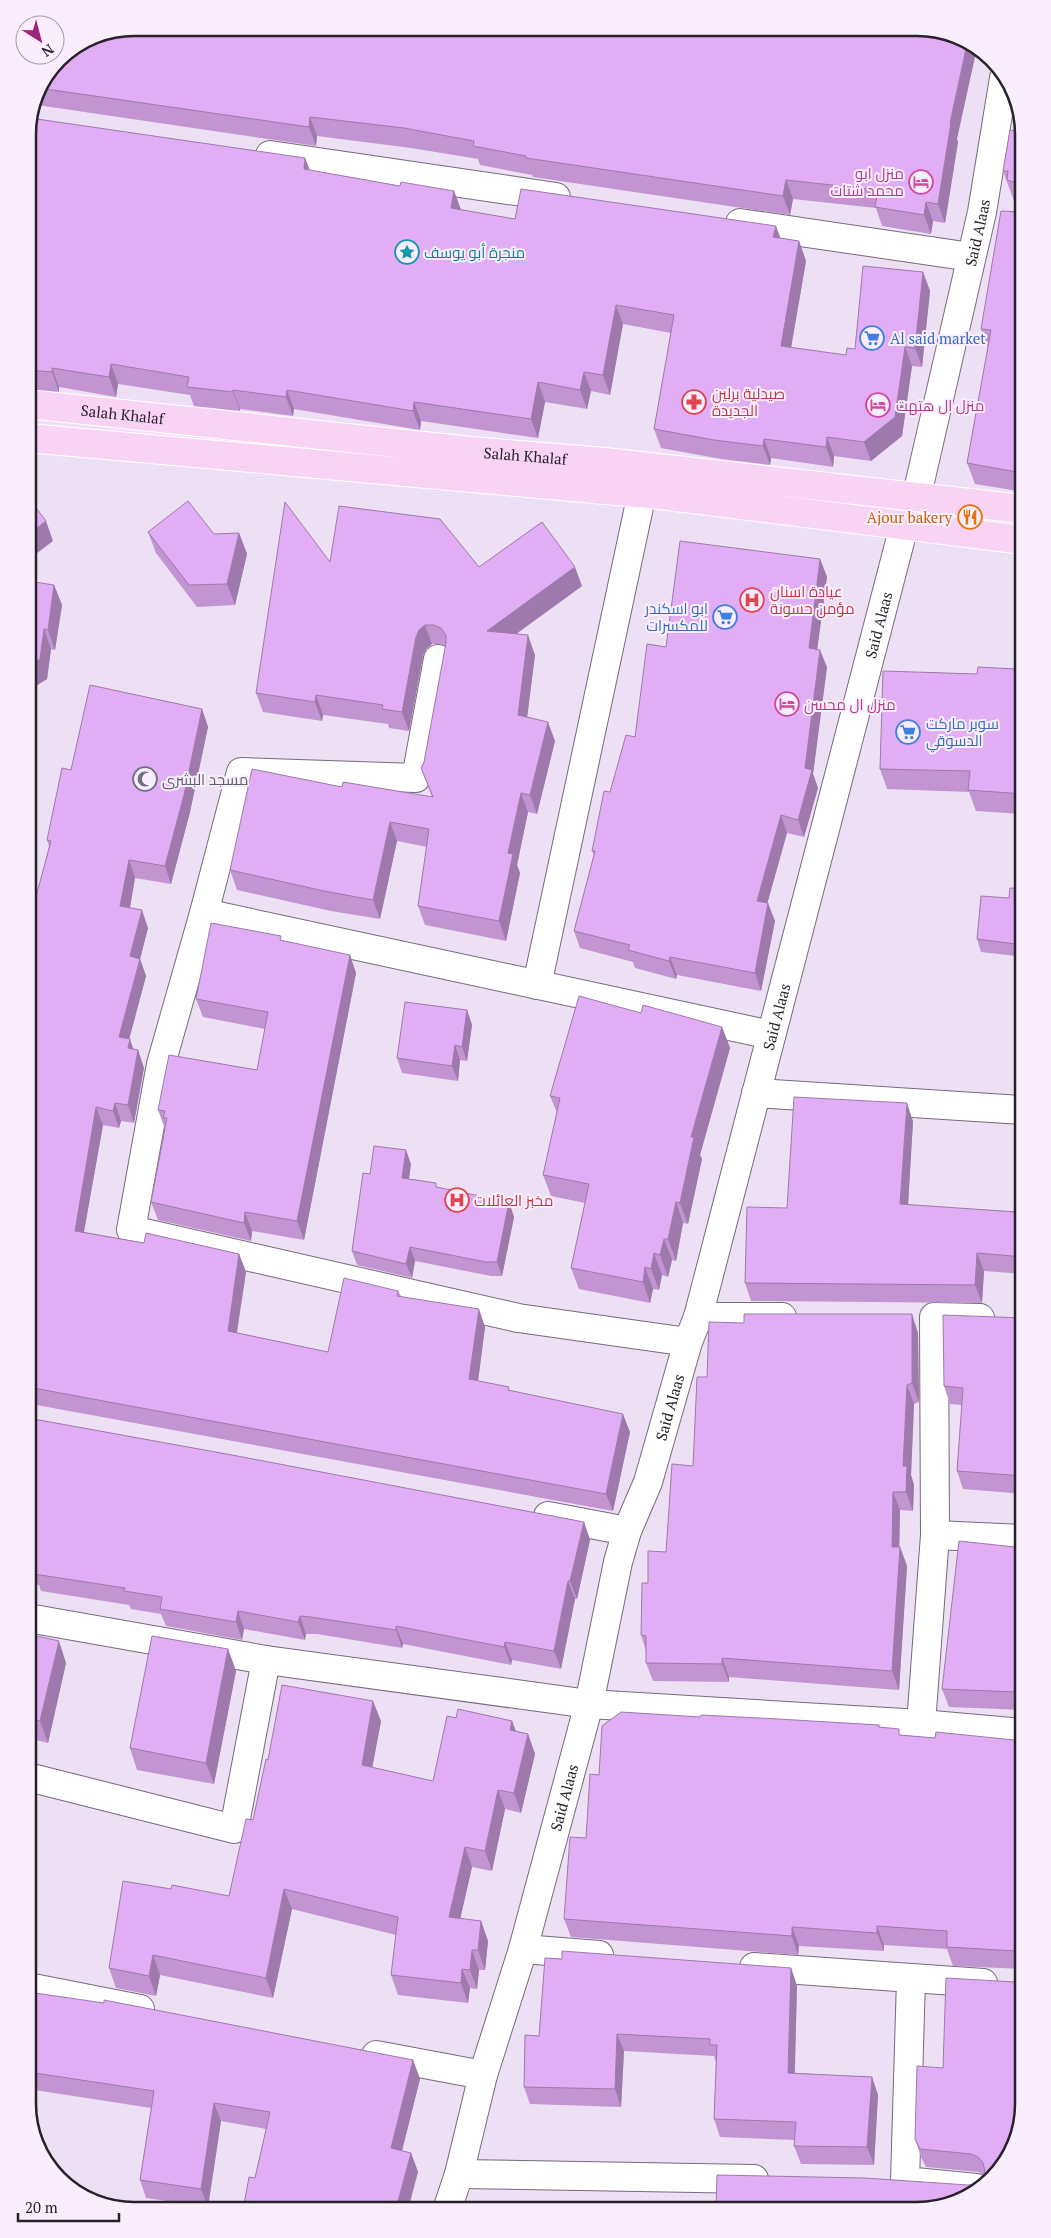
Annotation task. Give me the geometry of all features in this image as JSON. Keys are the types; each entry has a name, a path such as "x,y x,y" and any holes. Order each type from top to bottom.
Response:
{"main road":[{"name":"Salah Khalaf","path":"36,405 471,451 605,462 1015,508"},
{"name":"Salah Khalaf","path":"36,439 642,493 1015,539"}],"street":[{"name":"Said Alaas","path":"450,2202 459,2174 482,2075 523,1949 589,1704 618,1562 627,1531 648,1482 688,1342 698,1317 904,526 916,498 971,256 994,214 1003,88"},
{"path":"245,152 579,200"},
{"path":"716,220 971,256"},
{"path":"538,985 642,493"},
{"path":"438,659 416,778 241,772 204,914 161,1064 131,1230 518,1318 688,1342"},
{"path":"204,914 770,1035"},
{"path":"756,1094 1015,1109"},
{"path":"698,1317 806,1317"},
{"path":"921,1724 935,1535 924,1317 1004,1319"},
{"path":"521,1511 627,1531"},
{"path":"935,1535 1015,1539"},
{"path":"36,1619 266,1660 589,1704 921,1724 1015,1732"},
{"path":"36,1779 234,1829 266,1660"},
{"path":"523,1949 623,1957"},
{"path":"732,1965 911,1979 1005,1984"},
{"path":"905,2181 911,1979"},
{"path":"36,1989 163,2013"},
{"path":"347,2049 482,2075"},
{"path":"459,2174 776,2179"},
{"path":"876,2181 905,2181 968,2187"}],"building":[{"path":"134,36 923,36 948,41 966,50 950,123 938,204 926,202 924,215 875,207 878,190 786,180 783,196 526,158 526,156 473,146 474,141 404,128 310,117 309,127 47,89 56,75 85,49 115,38"},
{"path":"37,119 305,158 304,169 400,186 401,182 454,191 451,208 515,219 521,189 776,226 773,237 799,241 781,346 846,355 847,348 855,349 863,266 923,272 915,348 905,347 895,417 864,442 827,437 826,447 764,439 763,446 714,440 654,429 674,315 616,305 603,375 584,372 580,390 538,382 531,419 414,402 413,411 287,390 286,397 233,390 233,392 187,387 189,377 111,364 109,377 52,368 52,372 36,371"},
{"path":"1010,130 1015,131 1015,182 1007,180 1008,171 1003,171"},
{"path":"1001,211 1015,212 1015,472 967,463 991,330 981,329"},
{"path":"188,501 214,534 239,533 227,584 189,585 148,532"},
{"path":"285,502 330,562 339,506 440,519 479,567 542,522 575,567 487,631 528,635 518,715 548,722 530,795 521,793 508,853 513,854 499,921 418,906 429,829 390,822 373,900 230,870 252,769 342,787 343,782 433,797 421,768 424,762 446,643 446,635 441,628 434,625 425,625 419,630 416,637 402,712 382,709 383,705 316,695 315,702 256,693"},
{"path":"36,508 46,521 36,529"},
{"path":"680,541 820,559 809,648 820,650 805,768 812,770 798,820 781,815 757,901 768,903 755,973 670,957 669,961 628,950 630,945 574,931 595,851 592,851 604,791 610,792 626,735 635,737 647,644 666,647"},
{"path":"36,582 54,585 48,630 44,629 40,659 36,662"},
{"path":"978,667 1015,669 1015,793 968,790 970,771 880,769 883,671 977,674"},
{"path":"90,685 202,709 184,795 165,866 129,860 120,906 142,910 130,956 140,959 119,1037 130,1039 128,1048 138,1050 128,1105 115,1103 113,1111 96,1107 75,1231 144,1243 146,1233 239,1254 228,1331 328,1352 344,1278 398,1291 397,1296 479,1309 469,1379 509,1387 508,1390 623,1414 606,1494 36,1388 36,897 51,841 47,840 62,768 71,770"},
{"path":"1010,888 1015,888 1015,944 977,939 981,896 1009,898"},
{"path":"211,923 281,936 280,940 350,955 297,1221 245,1212 244,1223 151,1202 167,1118 163,1118 165,1111 158,1110 169,1055 257,1070 268,1012 196,999"},
{"path":"579,996 641,1013 643,1005 722,1027 691,1137 694,1137 680,1203 676,1202 668,1239 664,1239 660,1255 654,1253 651,1269 645,1267 643,1282 571,1268 589,1184 543,1175 560,1098 550,1096"},
{"path":"405,1002 467,1010 462,1047 455,1045 452,1066 397,1058"},
{"path":"794,1097 907,1103 900,1204 1015,1212 1015,1256 977,1253 975,1285 745,1283 747,1207 787,1208"},
{"path":"374,1146 406,1150 402,1178 436,1183 436,1187 509,1202 497,1262 486,1262 410,1247 406,1264 352,1251 363,1173 370,1174"},
{"path":"744,1314 912,1314 912,1383 907,1385 903,1466 907,1466 906,1492 893,1492 892,1547 900,1547 892,1671 722,1658 722,1664 646,1663 646,1636 641,1635 642,1583 648,1583 648,1551 666,1552 672,1464 693,1466 697,1377 707,1377 709,1322 744,1323"},
{"path":"943,1315 1015,1318 1015,1475 957,1471 963,1388 944,1386"},
{"path":"36,1419 584,1522 570,1581 568,1581 554,1651 505,1642 504,1647 396,1626 396,1630 311,1617 300,1616 298,1622 238,1611 236,1622 160,1609 162,1597 124,1591 125,1588 36,1574"},
{"path":"959,1541 1015,1547 1015,1692 942,1689"},
{"path":"36,1636 59,1641 40,1721 36,1720"},
{"path":"152,1636 228,1649 206,1763 130,1748"},
{"path":"282,1685 373,1701 362,1765 433,1781 447,1716 456,1718 458,1709 512,1721 510,1730 528,1734 514,1793 498,1790 485,1851 465,1847 449,1917 481,1921 478,1950 472,1950 470,1970 462,1969 461,1983 391,1975 398,1917 284,1889 266,1978 153,1955 149,1976 109,1968 123,1881 171,1889 172,1885 229,1896 246,1819 253,1820 266,1759 268,1760"},
{"path":"621,1712 879,1725 879,1727 899,1729 899,1735 935,1738 936,1732 1015,1740 1015,1951 947,1947 947,1931 877,1926 877,1933 792,1927 792,1936 564,1919 570,1837 586,1838 590,1774 599,1775 602,1726"},
{"path":"562,1951 791,1968 788,2073 872,2077 867,2147 794,2146 796,2122 714,2119 717,2045 710,2045 710,2039 617,2034 615,2089 524,2087 525,2035 539,2036 545,1958 562,1959"},
{"path":"946,1978 1015,1982 1014,2117 1002,2153 984,2174 985,2171 983,2163 978,2157 971,2154 920,2149 915,2139 917,2066 943,2068"},
{"path":"36,1993 104,2003 104,2000 413,2060 391,2148 411,2153 398,2202 244,2202 249,2177 255,2178 270,2112 214,2103 201,2189 140,2180 154,2091 36,2073"},
{"path":"717,2175 865,2178 973,2184 966,2189 936,2200 917,2202 716,2202"}],"place":[{"name":"منزل ابو محمد شتات","path":"921,182"},
{"name":"منجرة أبو يوسف","path":"407,252"},
{"name":"Al said market","path":"872,338"},
{"name":"صيدلية برلين الجديدة","path":"694,402"},
{"name":"منزل ال هتهت","path":"878,405"},
{"name":"Ajour bakery","path":"970,517"},
{"name":"عيادة اسنان مؤمن حسونة","path":"752,600"},
{"name":"ابو اسكندر للمكسرات","path":"725,617"},
{"name":"منزل ال محسن","path":"787,704"},
{"name":"سوبر ماركت الدسوقي","path":"908,732"},
{"name":"مسجد البشرى","path":"145,779"},
{"name":"مخبز العائلات","path":"457,1200"}]}
